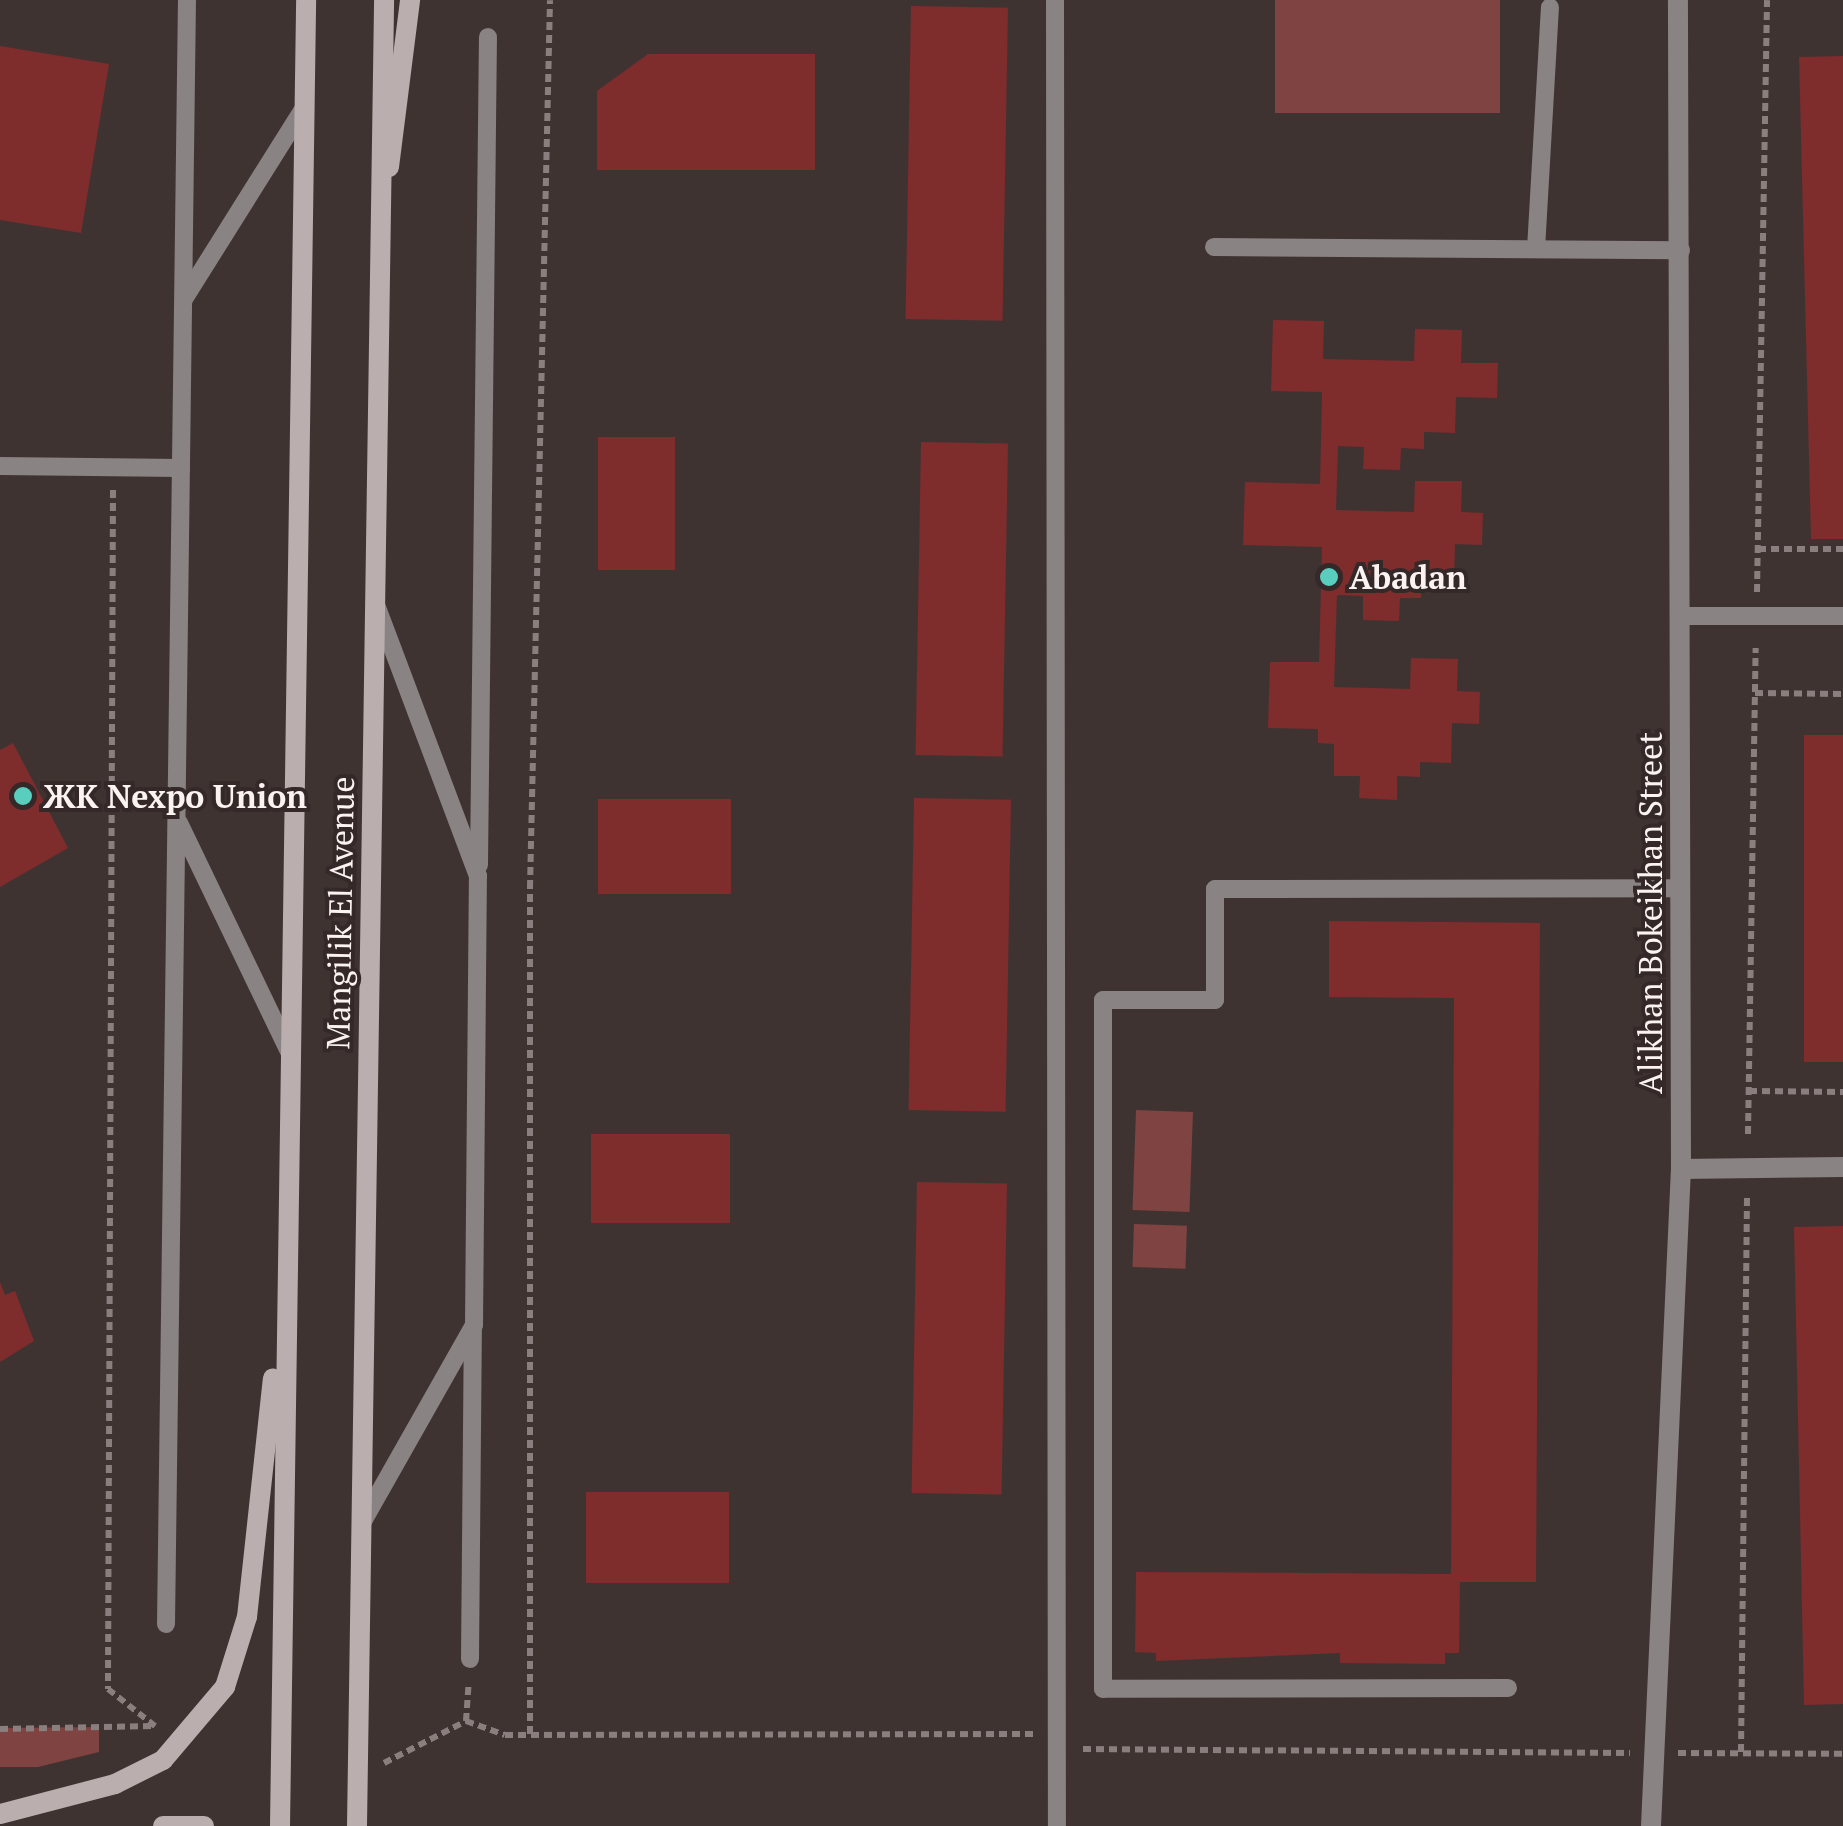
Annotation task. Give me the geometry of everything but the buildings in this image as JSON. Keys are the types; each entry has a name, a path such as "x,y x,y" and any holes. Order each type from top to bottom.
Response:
{"main road":[{"name":"Mangilik El Avenue","path":"280,1826 306,0"},
{"name":"Mangilik El Avenue","path":"357,1826 384,0"},
{"path":"378,218 398,126 410,0"},
{"path":"0,1814 116,1784 162,1760 226,1687 247,1617 287,1257"},
{"path":"164,1826 204,1826"}],"street":[{"name":"Alikhan Bokeikhan Street","path":"1651,1826 1681,1169 1678,0"},
{"path":"1681,1169 1843,1167"}],"lane":[{"path":"166,1624 187,0"},
{"path":"1055,0 1057,1826"},
{"path":"1536,249 1550,7"},
{"path":"470,1659 488,37"},
{"path":"184,299 302,112"},
{"path":"1214,246 1680,250"},
{"path":"0,466 181,468"},
{"path":"374,599 478,876"},
{"path":"1680,616 1843,616"},
{"path":"177,818 290,1052"},
{"path":"1508,1688 1102,1688 1102,1000 1215,1000 1215,888 1678,888"},
{"path":"362,1523 474,1326"}],"path":[{"path":"530,1734 530,888 550,0"},
{"path":"1757,593 1766,0"},
{"path":"0,1729 155,1726 108,1689 113,468"},
{"path":"1758,549 1843,550"},
{"path":"1748,1134 1756,648"},
{"path":"1755,693 1843,694"},
{"path":"1749,1090 1843,1092"},
{"path":"1740,1752 1748,1192"},
{"path":"466,1722 470,1659"},
{"path":"382,1764 466,1722 530,1734 1032,1734 1095,1752 1843,1754"}],"shaded area":[{"path":"1275,0 1500,0 1500,113 1275,113"},
{"path":"1136,1110 1193,1112 1189,1212 1133,1210"},
{"path":"1134,1224 1187,1226 1185,1269 1132,1267"},
{"path":"99,1727 99,1752 38,1767 0,1767 0,1728"}],"place":[{"name":"Abadan","path":"1329,577"},
{"name":"ЖК Nexpo Union","path":"23,796"}]}
